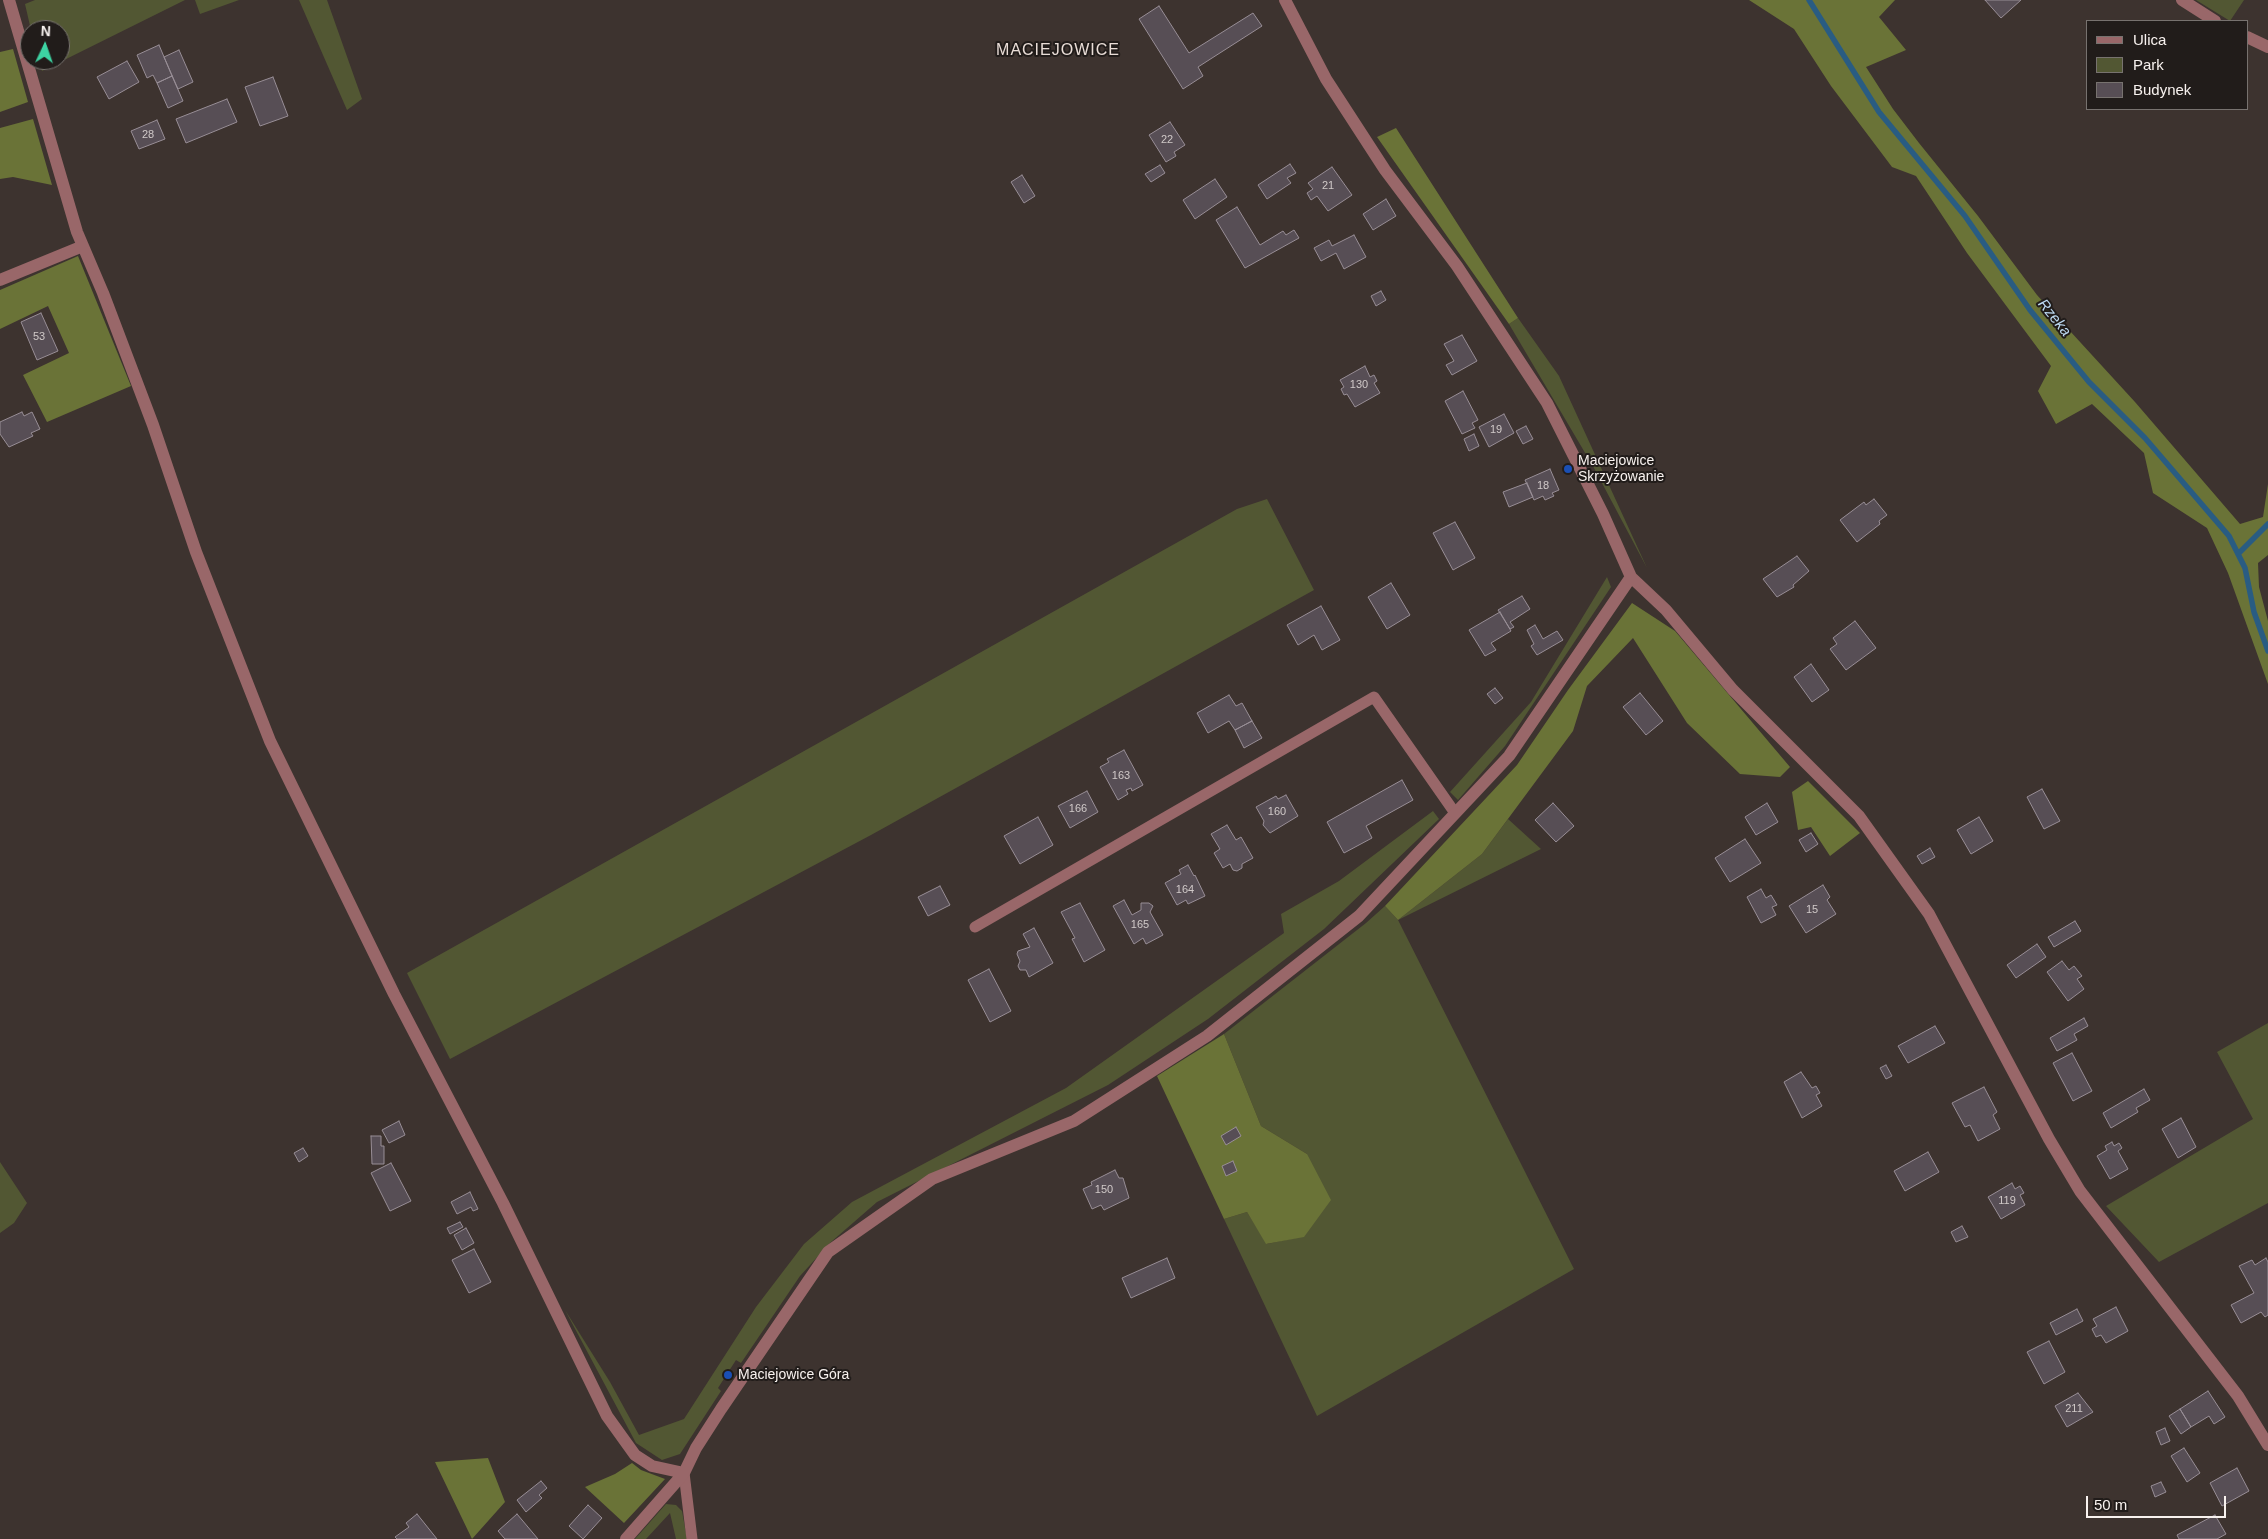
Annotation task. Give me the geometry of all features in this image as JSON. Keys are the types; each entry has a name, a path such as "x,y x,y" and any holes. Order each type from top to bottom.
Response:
{"street":[{"path":"9,0 77,232 150,416 196,552 270,741 394,994 503,1203 608,1416 635,1455 652,1466 684,1473"},
{"path":"1285,0 1326,79 1385,170 1457,266 1547,403 1603,514 1631,576 1666,610 1733,690 1859,816 1929,914 2049,1139 2080,1191 2238,1396 2268,1445"},
{"path":"2182,0 2213,20"},
{"path":"2248,37 2268,47"},
{"path":"0,280 83,246"},
{"path":"626,1539 684,1473 696,1448 721,1409 828,1252 932,1179 1074,1121 1207,1036 1359,916 1509,756 1631,576"}],"lane":[{"path":"975,927 1374,697 1455,812"},
{"path":"684,1473 692,1539"}],"green space":[{"path":"35,0 185,0 70,57 70,20 29,20 25,4"},
{"path":"195,0 239,0 200,14"},
{"path":"299,0 327,0 362,99 347,110"},
{"path":"1749,0 1895,0 1879,17 1906,50 1866,67 1893,109 1919,143 1978,216 2037,295 2135,402 2240,524 2263,517 2268,484 2268,555 2258,563 2259,587 2268,621 2268,684 2228,573 2207,528 2153,493 2144,453 2092,404 2056,424 2038,391 2051,366 1967,253 1916,176 1892,167 1831,86 1794,29"},
{"path":"2196,0 2244,0 2231,20"},
{"path":"13,49 28,102 0,112 0,52"},
{"path":"33,119 52,185 13,177 0,179 0,128"},
{"path":"1396,128 1518,318 1509,324 1377,137"},
{"path":"78,256 131,386 47,422 23,375 69,353 48,306 0,329 0,290"},
{"path":"1518,318 1559,376 1647,568 1594,468 1509,324"},
{"path":"1267,499 1314,590 871,835 450,1059 407,973 1237,509"},
{"path":"1607,577 1611,587 1505,746 1458,800 1450,792 1531,702"},
{"path":"1632,603 1675,631 1790,767 1780,777 1740,774 1687,723 1633,638 1587,686 1573,731 1482,854 1398,920 1385,906 1517,765 1568,690"},
{"path":"1808,781 1860,833 1830,856 1811,827 1798,830 1792,792"},
{"path":"1433,811 1439,819 1324,929 1208,1019 1108,1085 877,1202 831,1242 800,1276 741,1363 736,1360 718,1388 721,1391 680,1454 662,1460 636,1443 565,1310 610,1382 639,1435 684,1419 756,1307 804,1244 852,1202 1066,1088 1284,933 1281,914 1339,881"},
{"path":"1508,819 1541,849 1398,920 1482,854"},
{"path":"1385,906 1398,920 1574,1269 1317,1416 1224,1219 1247,1212 1267,1244 1304,1236 1307,1154 1261,1126 1224,1034"},
{"path":"2268,1023 2268,1203 2159,1262 2106,1206 2253,1119 2217,1052"},
{"path":"1224,1034 1261,1126 1307,1154 1331,1200 1304,1237 1266,1244 1247,1212 1224,1219 1157,1076"},
{"path":"0,1162 27,1203 14,1223 0,1233"},
{"path":"488,1458 505,1502 472,1539 435,1462"},
{"path":"632,1463 641,1470 665,1479 624,1523 585,1487 615,1474"},
{"path":"666,1504 676,1505 682,1511 687,1539 676,1539 670,1513 646,1539 635,1539"}],"building":[{"path":"1985,0 2021,0 2001,18"},
{"path":"1159,6 1189,53 1253,13 1262,26 1198,67 1203,76 1183,89 1139,19"},
{"path":"159,45 172,76 157,83 153,75 147,78 137,55"},
{"path":"179,50 193,82 178,89 164,57"},
{"path":"127,61 139,82 109,99 97,77"},
{"path":"172,76 183,101 168,108 157,83"},
{"path":"273,77 288,116 260,126 245,87"},
{"path":"227,99 237,122 186,143 176,119"},
{"path":"157,120 165,139 139,149 131,131"},
{"path":"1170,122 1185,145 1174,152 1176,156 1166,162 1149,135"},
{"path":"1290,164 1296,173 1287,178 1291,183 1267,199 1258,185"},
{"path":"1160,165 1165,173 1151,182 1145,174"},
{"path":"1332,167 1352,195 1328,211 1317,196 1311,200 1307,193 1313,189 1308,183"},
{"path":"1022,175 1035,196 1024,203 1011,182"},
{"path":"1215,179 1227,197 1195,219 1183,200"},
{"path":"1386,199 1396,216 1373,230 1363,214"},
{"path":"1237,207 1260,245 1283,231 1286,235 1294,230 1299,238 1245,268 1216,220"},
{"path":"1354,235 1366,257 1344,269 1336,253 1321,261 1314,248 1329,240 1332,246"},
{"path":"1381,291 1386,300 1376,306 1371,296"},
{"path":"41,313 58,351 37,360 21,322"},
{"path":"1462,335 1477,361 1452,375 1446,365 1454,361 1444,344"},
{"path":"1365,366 1370,377 1374,375 1377,381 1374,383 1380,393 1355,407 1347,394 1344,395 1341,389 1344,387 1340,380"},
{"path":"1463,391 1478,420 1472,423 1475,428 1462,434 1445,401"},
{"path":"22,412 24,416 32,412 40,429 31,433 33,436 9,447 0,434 0,422"},
{"path":"1504,414 1514,433 1489,447 1479,427"},
{"path":"1526,426 1533,439 1523,444 1516,431"},
{"path":"1474,434 1479,446 1469,451 1464,439"},
{"path":"1550,469 1559,490 1552,493 1554,496 1545,500 1543,496 1534,500 1525,480"},
{"path":"1527,483 1533,497 1509,507 1503,492"},
{"path":"1874,499 1887,515 1879,521 1880,524 1857,542 1840,520 1864,502 1866,505"},
{"path":"1455,522 1475,558 1453,570 1433,533"},
{"path":"1797,556 1809,571 1793,585 1794,587 1777,597 1763,579"},
{"path":"1391,583 1410,615 1387,629 1368,597"},
{"path":"1522,596 1530,609 1510,622 1514,627 1510,629 1498,610"},
{"path":"1321,606 1340,640 1322,650 1314,635 1298,645 1287,625"},
{"path":"1500,612 1511,631 1491,643 1496,650 1485,656 1469,630"},
{"path":"1855,621 1876,648 1846,670 1830,649 1837,644 1833,638"},
{"path":"1535,625 1543,639 1557,631 1563,640 1537,655 1531,646 1534,644 1527,630"},
{"path":"1811,664 1829,690 1812,702 1794,677"},
{"path":"1495,688 1503,698 1495,704 1487,694"},
{"path":"1640,693 1663,721 1646,735 1623,707"},
{"path":"1229,695 1236,706 1242,703 1252,721 1235,730 1229,721 1208,733 1197,713"},
{"path":"1252,721 1262,738 1244,748 1235,730"},
{"path":"1124,750 1143,785 1132,791 1131,788 1126,790 1128,794 1118,800 1100,767 1109,762 1107,759"},
{"path":"1402,780 1413,800 1366,826 1372,838 1344,853 1327,822"},
{"path":"2042,789 2060,821 2044,829 2027,797"},
{"path":"1087,791 1098,812 1070,828 1058,806"},
{"path":"1286,795 1298,816 1270,833 1263,825 1264,821 1256,807 1276,796 1278,799"},
{"path":"1553,803 1574,826 1556,842 1535,820"},
{"path":"1767,803 1778,822 1756,835 1745,817"},
{"path":"1038,817 1053,845 1020,864 1004,836"},
{"path":"1979,817 1993,841 1971,854 1957,830"},
{"path":"1227,825 1236,840 1241,837 1253,858 1242,864 1242,868 1237,871 1233,870 1230,864 1223,868 1214,853 1220,849 1211,834"},
{"path":"1811,833 1818,844 1806,852 1799,840"},
{"path":"1745,839 1761,863 1730,882 1715,858"},
{"path":"1930,848 1935,857 1922,864 1917,856"},
{"path":"1188,865 1205,896 1188,904 1186,900 1177,905 1165,883 1181,874 1179,870"},
{"path":"1823,885 1830,897 1827,900 1836,914 1806,933 1789,906"},
{"path":"940,886 950,905 928,916 918,897"},
{"path":"1761,889 1766,898 1771,895 1777,905 1772,907 1776,915 1761,923 1747,897"},
{"path":"1124,900 1132,915 1141,910 1141,903 1149,903 1153,906 1150,912 1163,935 1146,944 1143,938 1134,944 1113,906"},
{"path":"1080,903 1105,950 1084,962 1072,939 1075,938 1061,912"},
{"path":"2075,921 2081,931 2054,947 2048,937"},
{"path":"1034,928 1053,963 1029,977 1026,970 1020,970 1018,966 1020,961 1017,954 1018,951 1030,947 1023,934"},
{"path":"2037,944 2046,957 2016,978 2007,965"},
{"path":"2062,961 2069,970 2074,966 2082,976 2077,979 2084,989 2068,1001 2047,972"},
{"path":"989,969 1011,1011 990,1022 968,980"},
{"path":"2084,1018 2088,1026 2074,1034 2077,1040 2057,1051 2050,1038"},
{"path":"1935,1026 1945,1043 1908,1063 1898,1046"},
{"path":"2072,1053 2092,1091 2073,1101 2053,1063"},
{"path":"1886,1065 1892,1076 1886,1079 1880,1068"},
{"path":"1801,1072 1812,1088 1816,1086 1820,1093 1816,1095 1822,1106 1802,1118 1784,1082"},
{"path":"1984,1087 1997,1112 1993,1115 2000,1129 1978,1141 1970,1125 1965,1127 1952,1103"},
{"path":"2144,1089 2150,1100 2136,1108 2138,1112 2111,1128 2103,1113"},
{"path":"2181,1118 2196,1147 2178,1158 2162,1129"},
{"path":"399,1121 405,1135 389,1143 382,1130"},
{"path":"1236,1127 1241,1136 1226,1145 1221,1136"},
{"path":"371,1136 381,1136 381,1146 384,1146 384,1164 372,1164"},
{"path":"2112,1142 2114,1146 2119,1143 2122,1148 2118,1151 2128,1169 2110,1179 2097,1156 2107,1150 2105,1146"},
{"path":"303,1148 308,1156 299,1162 294,1153"},
{"path":"1928,1152 1939,1172 1905,1191 1894,1171"},
{"path":"1233,1161 1237,1171 1226,1176 1222,1166"},
{"path":"391,1163 411,1201 390,1211 371,1173"},
{"path":"1115,1170 1119,1178 1123,1178 1129,1198 1104,1210 1101,1205 1092,1209 1083,1189 1092,1185 1091,1182"},
{"path":"2012,1183 2015,1189 2020,1186 2024,1193 2020,1195 2025,1205 2001,1219 1988,1197"},
{"path":"470,1192 478,1209 473,1211 471,1207 457,1214 451,1202"},
{"path":"460,1222 463,1227 450,1234 447,1228"},
{"path":"1962,1226 1968,1237 1956,1242 1951,1232"},
{"path":"466,1228 474,1243 462,1250 454,1235"},
{"path":"474,1249 491,1282 469,1293 452,1260"},
{"path":"1167,1258 1175,1278 1131,1298 1122,1278"},
{"path":"2266,1258 2268,1262 2268,1315 2265,1317 2261,1312 2241,1323 2231,1305 2254,1293 2239,1266 2252,1260 2255,1265"},
{"path":"2116,1307 2128,1331 2106,1343 2101,1335 2096,1337 2092,1329 2097,1326 2093,1319"},
{"path":"2077,1309 2083,1321 2056,1335 2050,1323"},
{"path":"2049,1341 2065,1372 2044,1384 2027,1352"},
{"path":"2208,1391 2225,1417 2214,1424 2209,1416 2191,1427 2180,1409"},
{"path":"2078,1393 2093,1412 2067,1427 2055,1406"},
{"path":"2180,1409 2191,1427 2181,1434 2169,1416"},
{"path":"2165,1428 2170,1441 2161,1445 2156,1432"},
{"path":"2184,1448 2200,1473 2187,1482 2171,1456"},
{"path":"2237,1468 2249,1491 2222,1506 2210,1483"},
{"path":"541,1481 547,1488 539,1495 542,1498 526,1512 517,1500"},
{"path":"2161,1482 2166,1492 2155,1497 2151,1486"},
{"path":"588,1505 602,1518 583,1539 569,1526"},
{"path":"417,1514 437,1539 397,1539 395,1537 409,1527 406,1523"},
{"path":"517,1514 538,1539 505,1539 498,1531"},
{"path":"2215,1515 2226,1534 2217,1539 2179,1539 2177,1535"}],"waterway":[{"name":"Rzeka","path":"1809,0 1879,112 1965,216 2030,310 2089,382 2145,438 2229,536 2245,568 2254,612 2268,651"},
{"path":"2238,554 2268,524"}],"place":[{"name":"Maciejowice Skrzyżowanie","path":"1568,469"},
{"name":"Maciejowice Góra","path":"728,1375"}],"district":[{"name":"MACIEJOWICE","path":"1058,51"}]}
